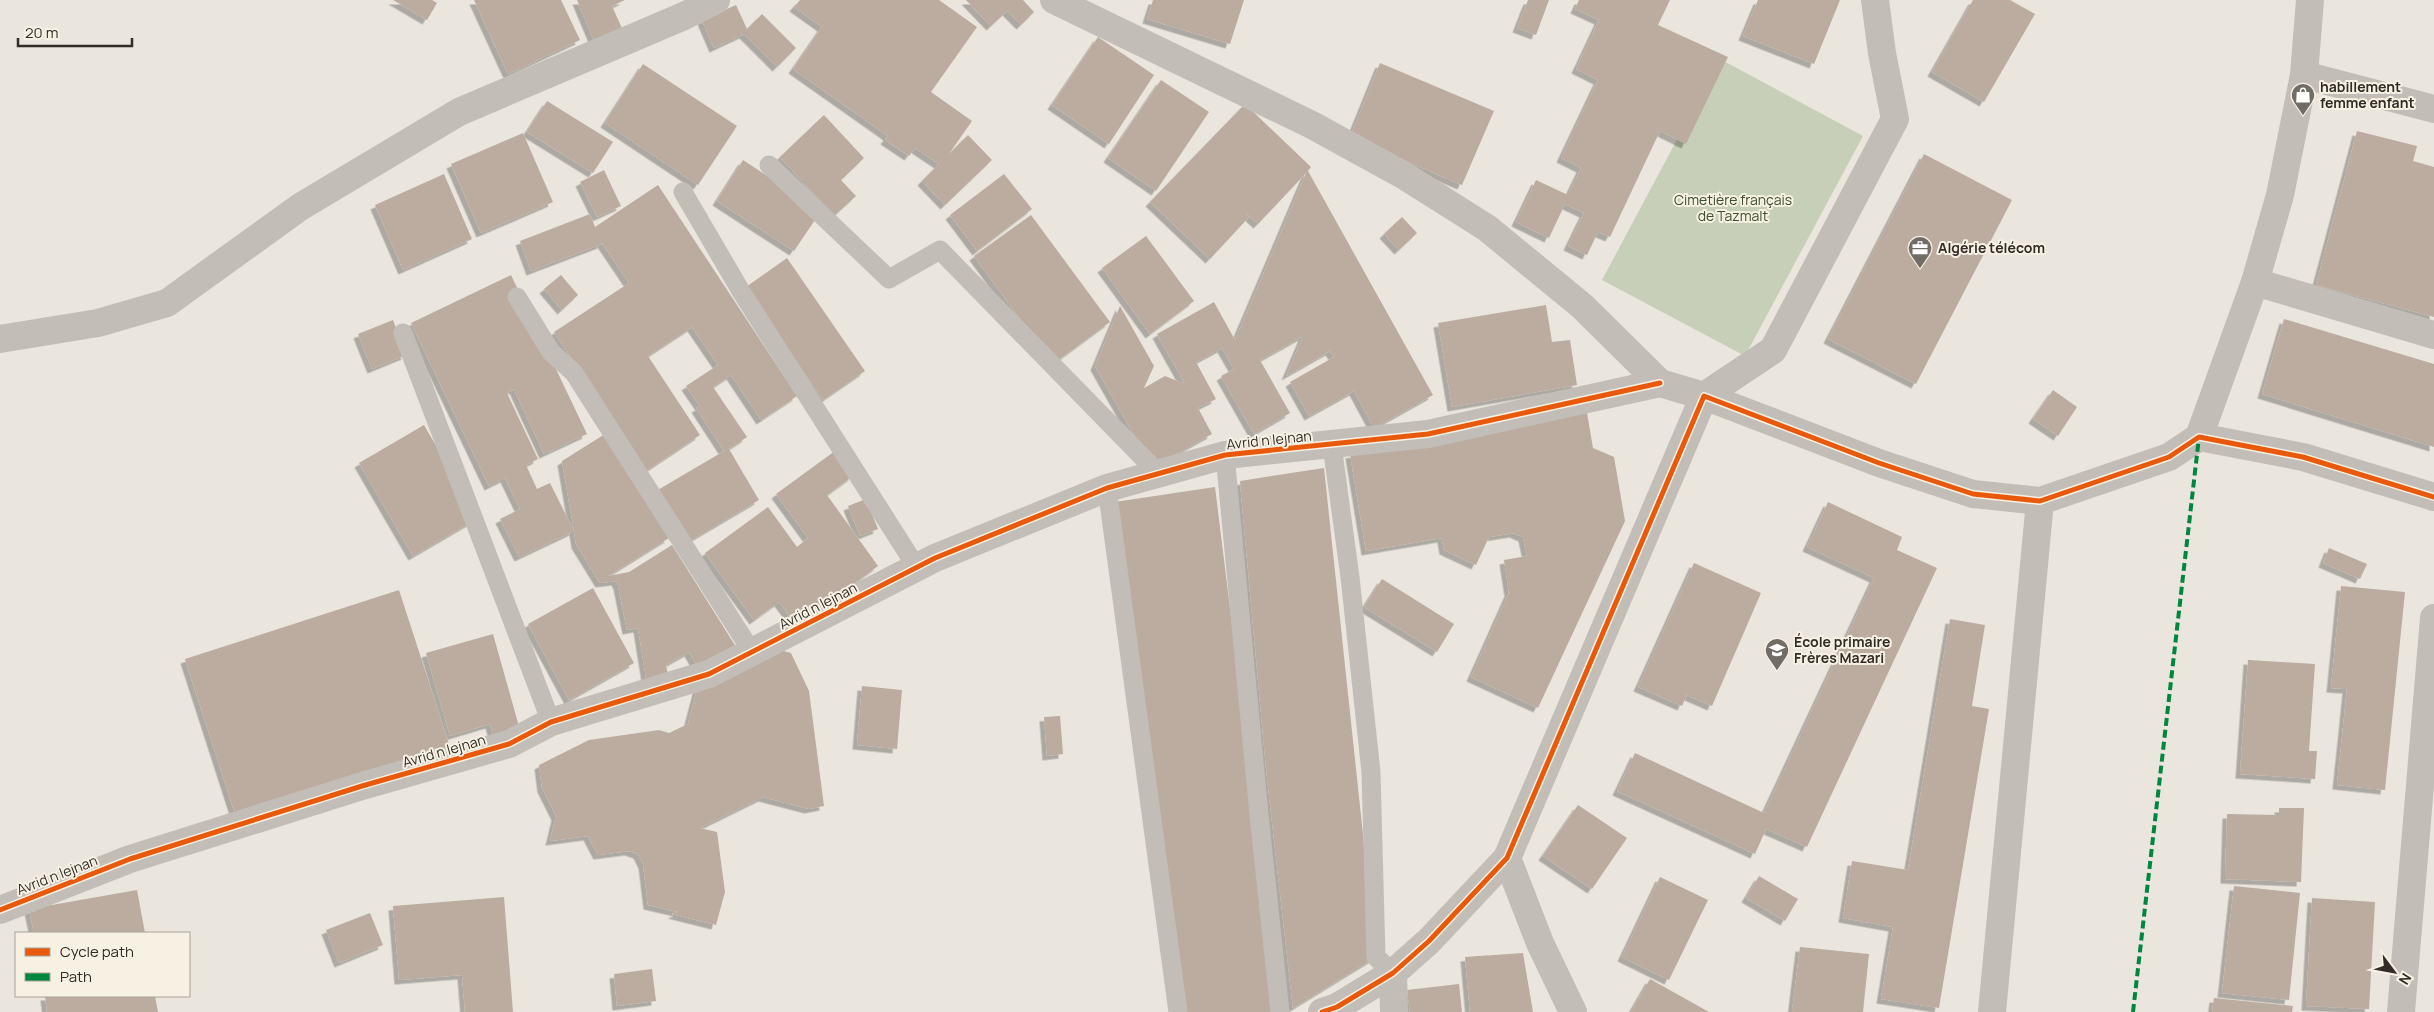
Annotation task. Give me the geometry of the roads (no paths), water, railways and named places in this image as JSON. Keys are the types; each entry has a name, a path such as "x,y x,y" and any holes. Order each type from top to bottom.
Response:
{"street":[{"path":"0,338 98,323 167,303 300,207 459,112 684,16 716,0"},
{"path":"1054,0 1312,125 1403,175 1488,228 1582,306 1660,382 1704,396 1879,463 1973,494 2040,501 2169,456 2199,437 2255,282 2280,195 2304,75 2310,0"},
{"path":"1322,1012 1337,1007 1394,973 1429,941 1507,858 1704,396 1773,350 1895,119 1882,52 1875,0"},
{"path":"2304,75 2434,109"},
{"path":"2255,282 2434,335"},
{"name":"Avrid n lejnan","path":"0,910 130,859 362,786 509,744 551,722 709,674 917,568 1107,488 1225,455 1428,434 1539,411 1660,382"},
{"path":"2199,437 2303,457 2434,497"},
{"path":"1992,1012 2040,501"},
{"path":"2400,1012 2434,618"},
{"path":"1507,858 1540,943 1573,1012"},
{"path":"1394,973 1394,1012"}],"lane":[{"path":"769,165 889,279 940,250 1158,473"},
{"path":"683,192 742,293 917,568"},
{"path":"518,297 551,352 574,373 752,652"},
{"path":"403,333 551,722"},
{"path":"1332,445 1371,772 1376,957 1394,973"},
{"path":"1225,455 1259,815 1280,1012"},
{"path":"1107,488 1178,1012"}],"place":[{"name":"habillement femme enfant","path":"2303,116"},
{"name":"Algérie télécom","path":"1920,269"},
{"name":"École primaire Frères Mazari","path":"1777,671"}],"park label":[{"name":"Cimetière français de Tazmalt","path":"1733,208"}]}
